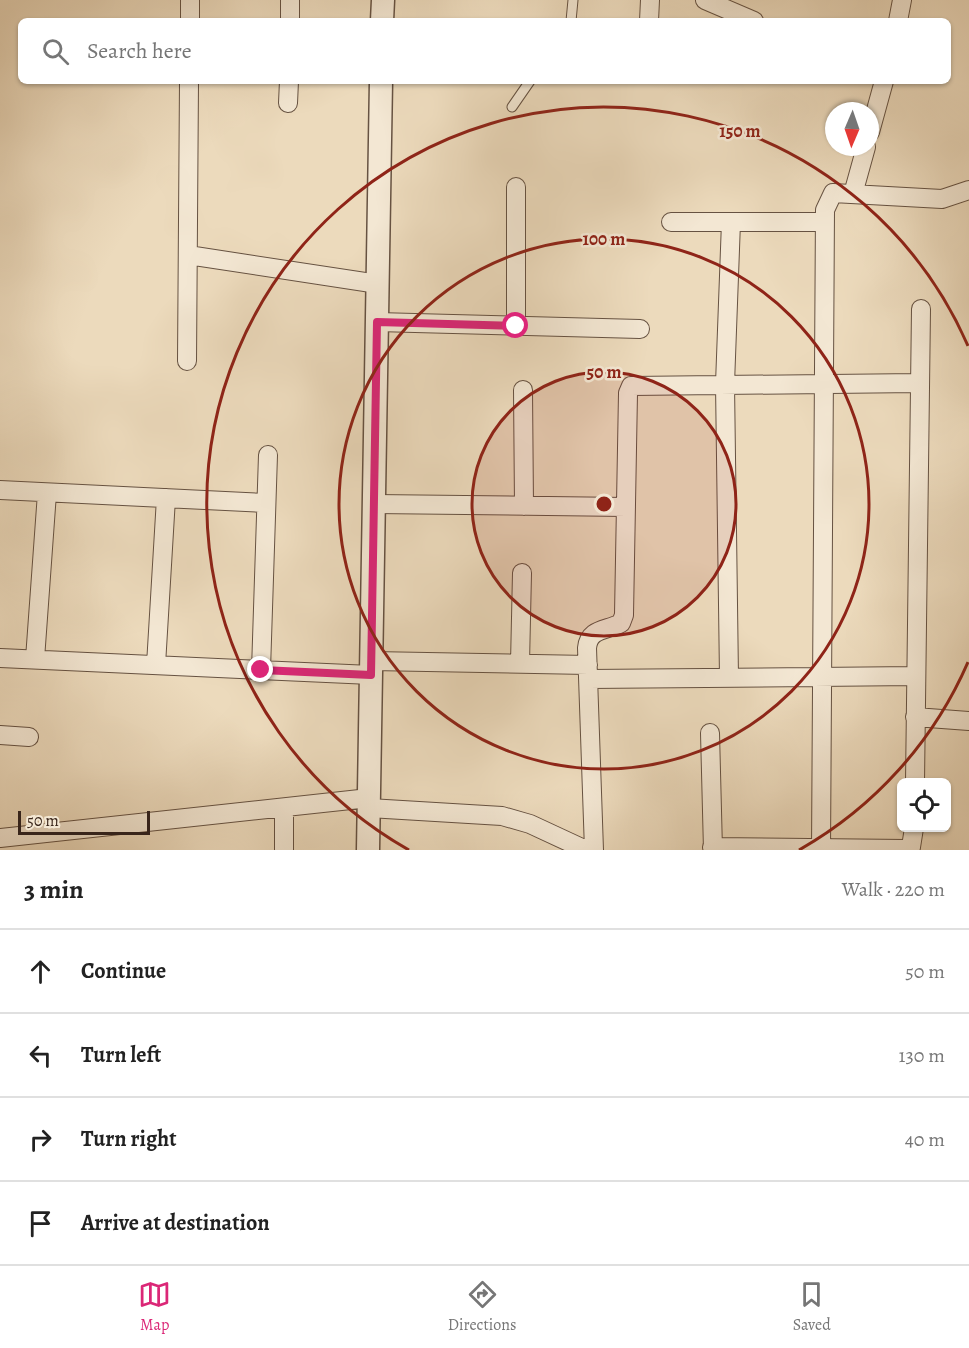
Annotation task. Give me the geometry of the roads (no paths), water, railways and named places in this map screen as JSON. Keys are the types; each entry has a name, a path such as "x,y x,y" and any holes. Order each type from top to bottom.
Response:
{"street":[{"path":"190,0 190,18"},
{"path":"290,0 290,18"},
{"path":"382,18 383,0"},
{"path":"649,18 650,0"},
{"path":"705,0 747,18"},
{"path":"899,18 902,0"},
{"path":"187,361 189,84"},
{"path":"288,103 289,84"},
{"path":"369,850 381,84"},
{"path":"878,102 883,84"},
{"path":"853,194 864,156"},
{"path":"516,187 516,326"},
{"path":"821,849 826,383 825,210 833,193 942,200 969,190"},
{"path":"671,222 825,222"},
{"path":"729,677 725,384 731,222"},
{"path":"188,255 378,284"},
{"path":"915,778 918,383 921,309"},
{"path":"377,322 640,329"},
{"path":"594,850 588,638 593,633 621,623 624,615 628,393 631,386 918,383"},
{"path":"523,390 524,506"},
{"path":"261,670 268,455"},
{"path":"0,490 266,503"},
{"path":"34,659 47,493"},
{"path":"156,665 166,498"},
{"path":"374,504 626,507"},
{"path":"519,663 522,573"},
{"path":"0,658 261,670 519,663 589,672 729,677 916,676"},
{"path":"915,717 969,721"},
{"path":"710,733 712,848 906,849 911,847 914,841 914,832"},
{"path":"0,735 29,736"},
{"path":"0,838 52,841 284,808 369,803 502,816 531,824 586,850"},
{"path":"284,808 284,850"}],"lane":[{"path":"571,18 573,0"},
{"path":"512,107 528,84"}]}
